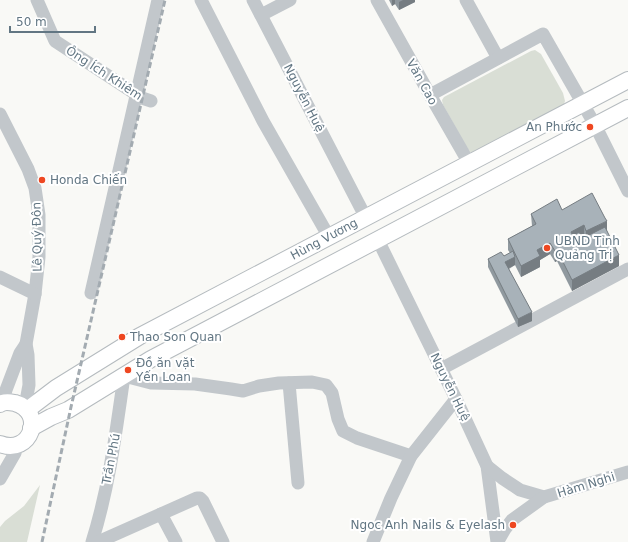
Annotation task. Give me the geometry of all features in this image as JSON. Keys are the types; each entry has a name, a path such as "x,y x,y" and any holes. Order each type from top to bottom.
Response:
{"main road":[{"name":"Hùng Vương","path":"27,410 56,388 140,336 628,80"},
{"path":"31,428 68,410 152,359 628,108"},
{"path":"366,218 378,240"},
{"path":"0,444 7,447 17,446 25,441 30,434 32,426 31,417 27,410 12,402 1,403"}],"street":[{"name":"Ông Ích Khiêm","path":"37,0 55,40 137,95 151,101"},
{"path":"91,293 158,0"},
{"path":"201,0 262,121 329,237"},
{"name":"Nguyễn Huệ","path":"253,0 366,218"},
{"path":"261,15 290,0"},
{"name":"Văn Cao","path":"377,0 469,163"},
{"path":"466,0 498,58"},
{"path":"430,95 543,34 596,125 628,191"},
{"name":"Lê Quý Đôn","path":"0,114 28,169 35,188 39,215 39,257 35,294 26,344 29,385 26,401 27,410"},
{"name":"Nguyễn Huệ","path":"378,240 487,466 498,542"},
{"path":"441,370 628,269"},
{"path":"0,277 35,294"},
{"name":"Lê Quý Đôn","path":"1,403 20,353 26,344"},
{"path":"124,376 151,382 194,384 231,388 243,391 260,386 289,383 312,382 326,385 332,393 338,419 343,431 357,438 411,456"},
{"name":"Trần Phú","path":"92,542 99,519 115,445 124,376"},
{"path":"289,383 298,484"},
{"path":"373,542 390,498 411,456 456,399"},
{"path":"0,479 15,453 17,446"},
{"path":"487,466 520,490 544,497"},
{"name":"Hàm Nghi","path":"544,497 628,472"},
{"path":"498,542 512,520 544,497"},
{"path":"98,542 196,498 200,498 203,501 222,542"},
{"path":"161,514 176,542"}],"shaded area":[{"path":"535,50 541,54 563,93 565,101 562,111 477,154 471,153 443,105 442,100 444,97"},
{"path":"40,485 27,542 0,542 0,527 5,521 24,506"}],"building":[{"name":"UBND Tỉnh Quảng Trị","path":"592,193 607,221 586,231 584,225 571,232 573,236 579,232 583,238 605,227 619,255 572,280 557,250 555,251 550,243 537,250 540,256 521,266 508,239 536,224 531,214 557,199 562,210"},
{"path":"513,251 515,257 505,262 532,312 518,319 488,259 501,252 504,256"}],"railway":[{"path":"42,542 71,407 165,0"}],"place":[{"name":"An Phước","path":"590,127"},
{"name":"Honda Chiến","path":"42,180"},
{"name":"UBND Tỉnh Quảng Trị","path":"547,248"},
{"name":"Thao Son Quan","path":"122,337"},
{"name":"Đồ ăn vặt Yến Loan","path":"128,370"},
{"name":"Ngoc Anh Nails & Eyelash","path":"513,525"}]}
